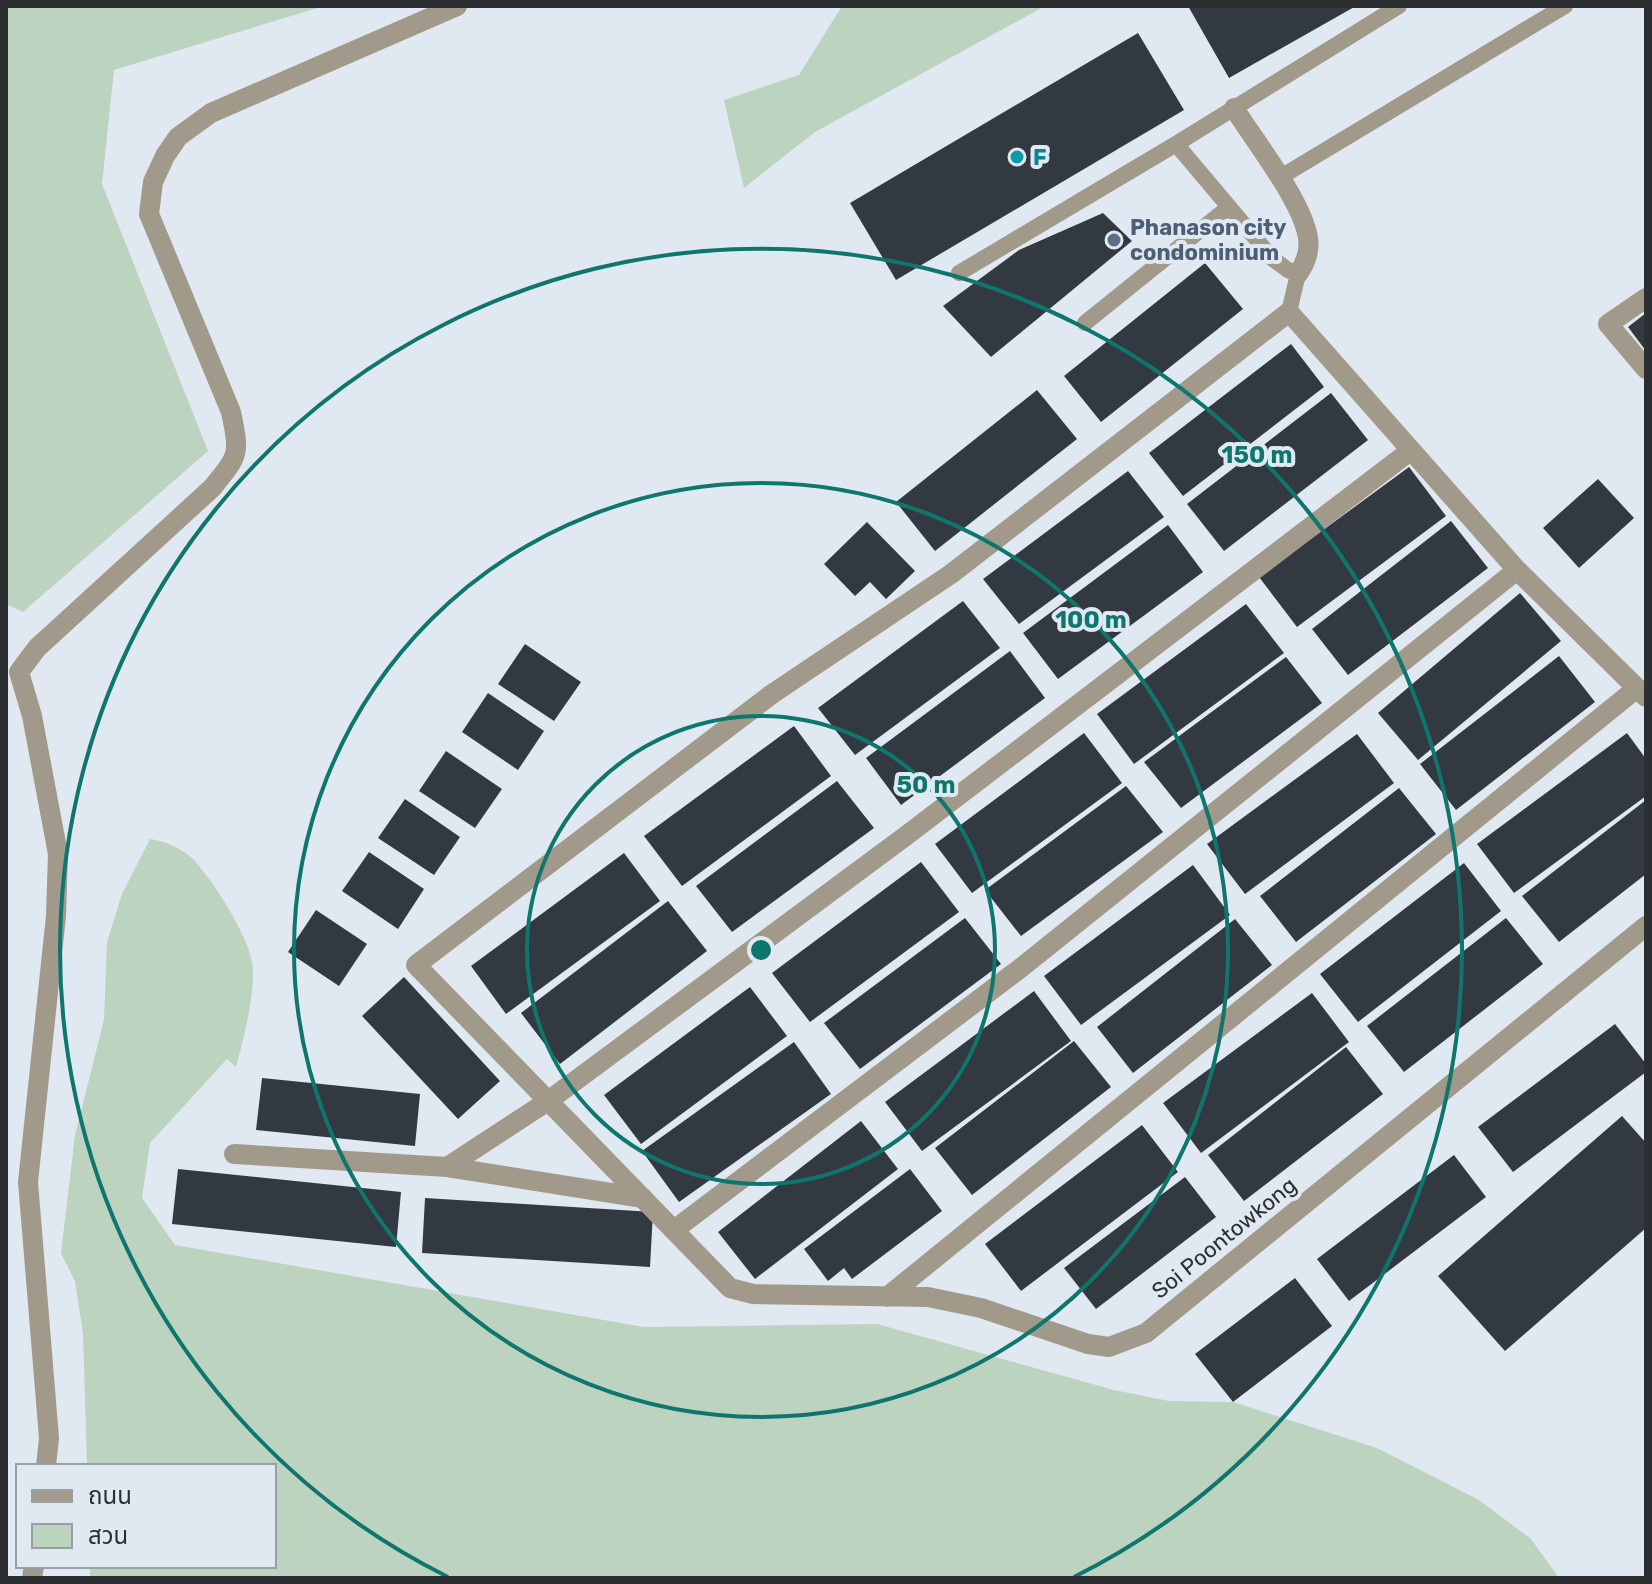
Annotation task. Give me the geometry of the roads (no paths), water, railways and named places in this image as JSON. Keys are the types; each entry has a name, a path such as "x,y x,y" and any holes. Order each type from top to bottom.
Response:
{"street":[{"path":"46,1464 49,1438 28,1182 56,916 58,854 32,716 19,672 37,648 212,488 235,459 236,435 231,412 149,214 153,182 178,137 211,113 457,6"},
{"path":"1234,108 1301,215 1308,238 1306,257 1298,274"},
{"path":"1646,298 1608,324 1646,369"},
{"path":"887,1297 1641,693 1517,570 1289,312 951,574 772,694 416,965 674,1230 1022,967 1517,570"},
{"path":"447,1167 548,1101 919,826 1410,451"},
{"name":"Soi Poontowkong","path":"674,1230 730,1288 753,1294 928,1297 955,1301 1088,1344 1109,1347 1146,1333 1646,926"},
{"path":"234,1154 447,1167 643,1198"}],"lane":[{"path":"959,273 1399,6"},
{"path":"1279,178 1565,6"},
{"path":"1176,144 1273,259 1298,274 1289,312"},
{"path":"1085,323 1229,207"}],"place":[{"name":"F","path":"1017,157"},
{"name":"Phanason city condominium","path":"1114,240"}]}
